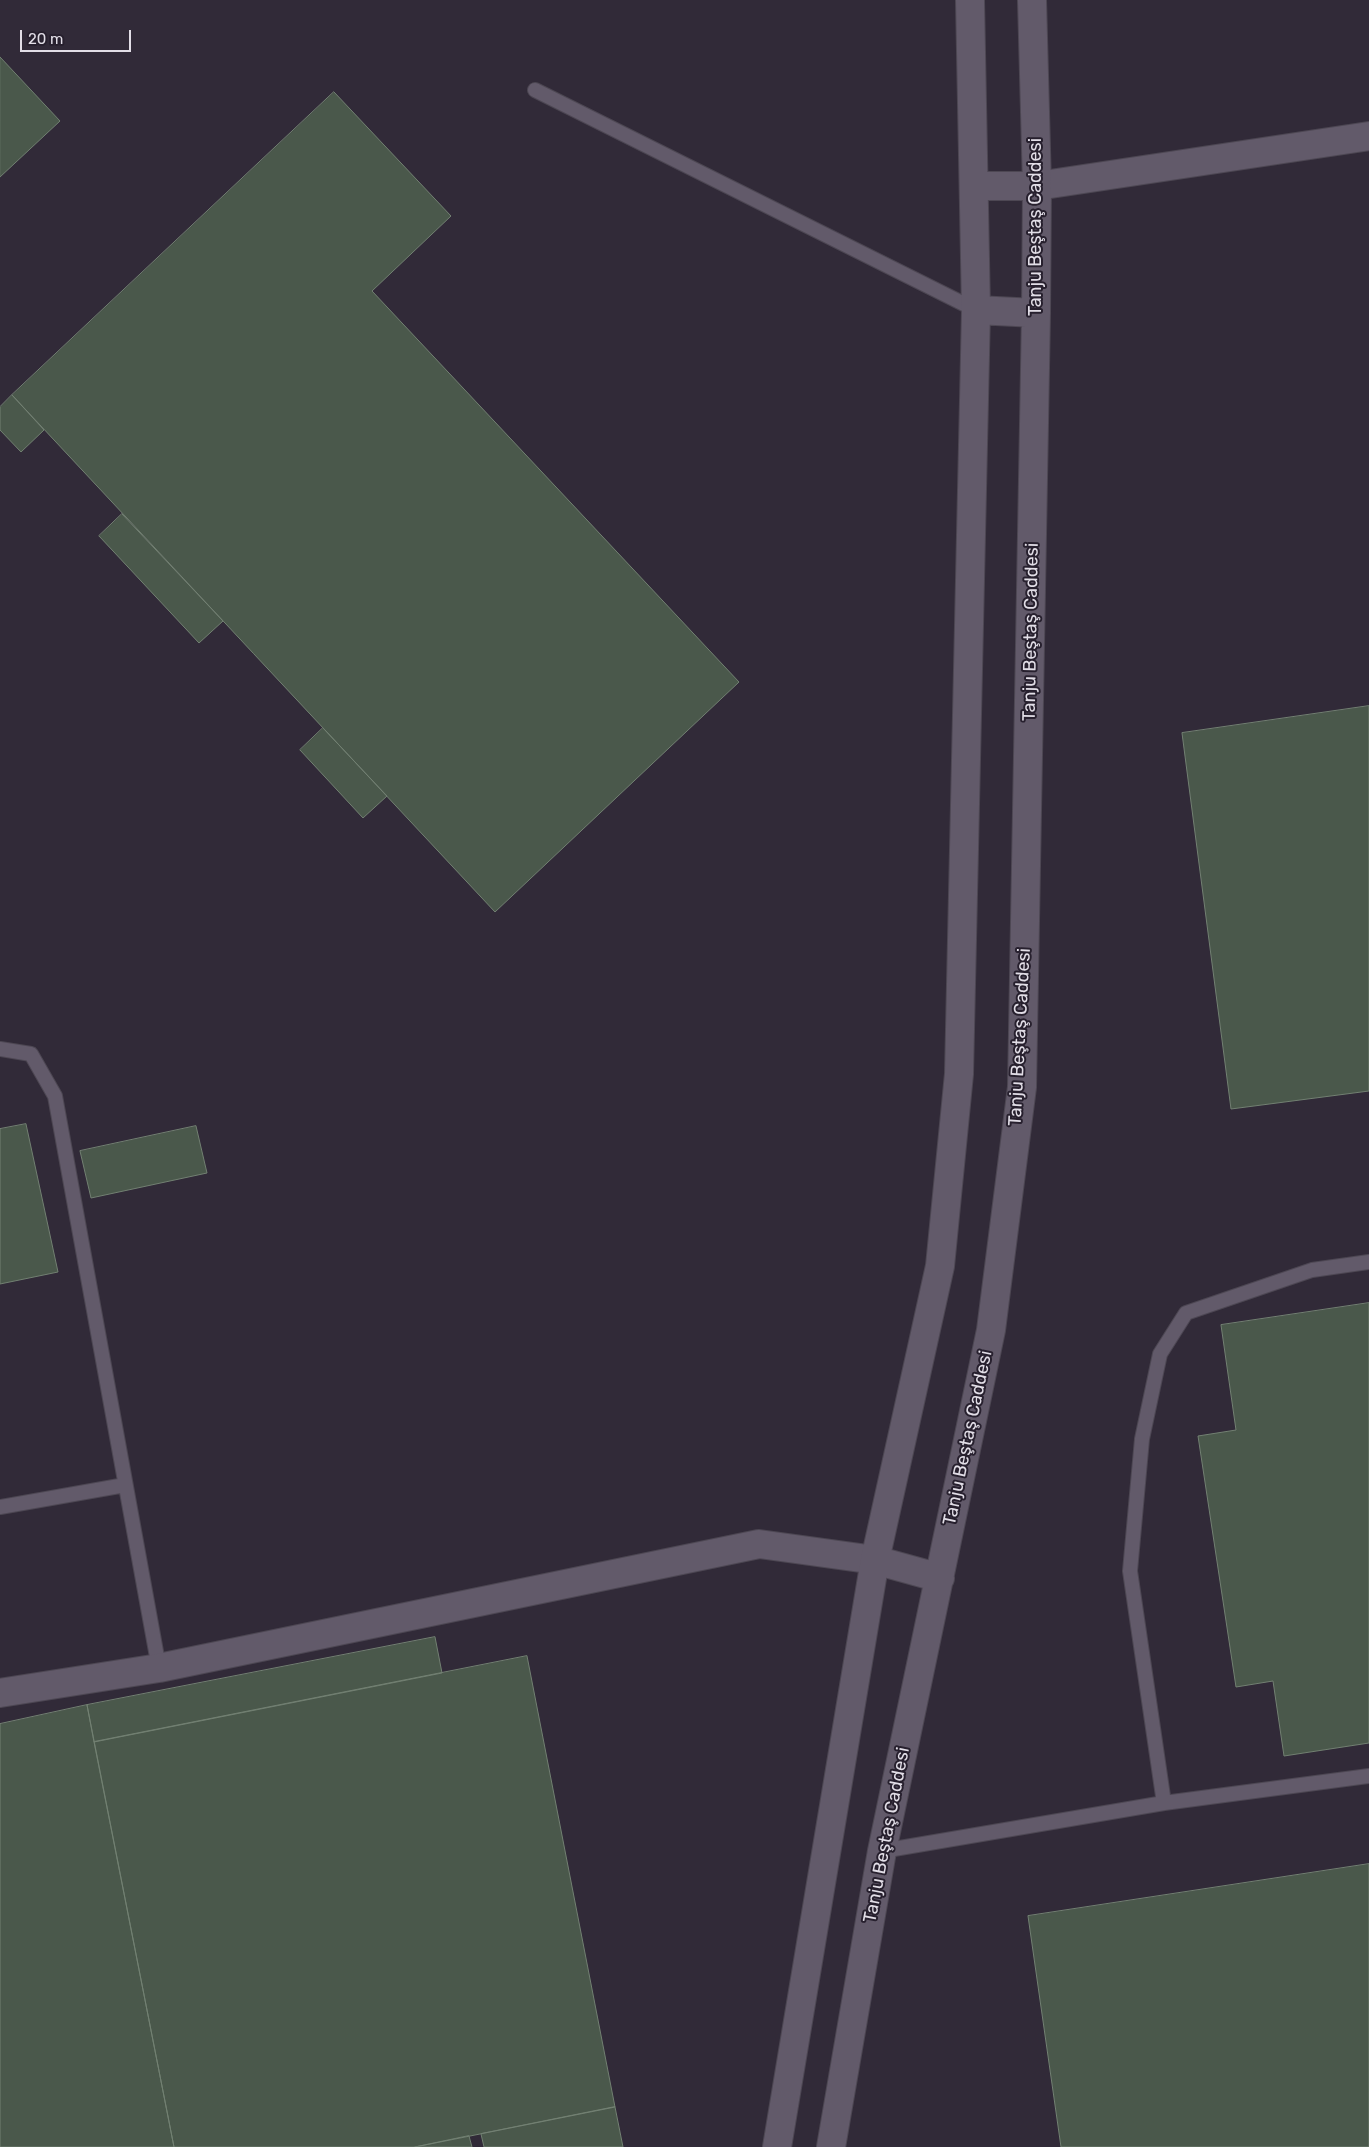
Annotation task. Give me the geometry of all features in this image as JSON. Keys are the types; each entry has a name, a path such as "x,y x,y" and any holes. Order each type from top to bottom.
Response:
{"street":[{"path":"777,2147 875,1560 940,1266 959,1074 976,310 970,0"},
{"name":"Tanju Beştaş Caddesi","path":"831,2147 882,1851 991,1330 1022,1087 1036,313 1037,186 1032,0"},
{"path":"974,186 1037,186 1369,136"},
{"path":"976,310 1036,313"},
{"path":"0,1694 160,1668 759,1544 875,1560 940,1578"}],"lane":[{"path":"536,90 976,310"},
{"path":"0,1049 31,1054 55,1096 160,1668"},
{"path":"1164,1803 1130,1571 1142,1440 1160,1354 1186,1313 1312,1270 1369,1262"},
{"path":"0,1506 125,1485"},
{"path":"882,1851 1164,1803 1369,1776"}],"building":[{"path":"0,57 60,121 0,177"},
{"path":"334,92 451,216 372,291 739,682 495,912 12,395"},
{"path":"12,395 44,430 21,452 0,430 0,407"},
{"path":"122,514 223,621 199,643 99,536"},
{"path":"1369,706 1369,1091 1231,1109 1182,733"},
{"path":"323,728 387,796 363,818 300,750"},
{"path":"26,1124 58,1272 0,1284 0,1129"},
{"path":"196,1126 207,1173 91,1198 80,1151"},
{"path":"1369,1303 1369,1743 1284,1756 1273,1681 1236,1687 1198,1436 1236,1430 1221,1325"},
{"path":"435,1637 442,1673 94,1742 87,1705"},
{"path":"527,1656 615,2107 415,2147 174,2147 94,1742"},
{"path":"87,1705 174,2147 0,2147 0,1724"},
{"path":"1369,1864 1369,2147 1061,2147 1028,1916"},
{"path":"615,2107 623,2147 484,2147 481,2134"},
{"path":"469,2136 472,2147 415,2147"}]}
